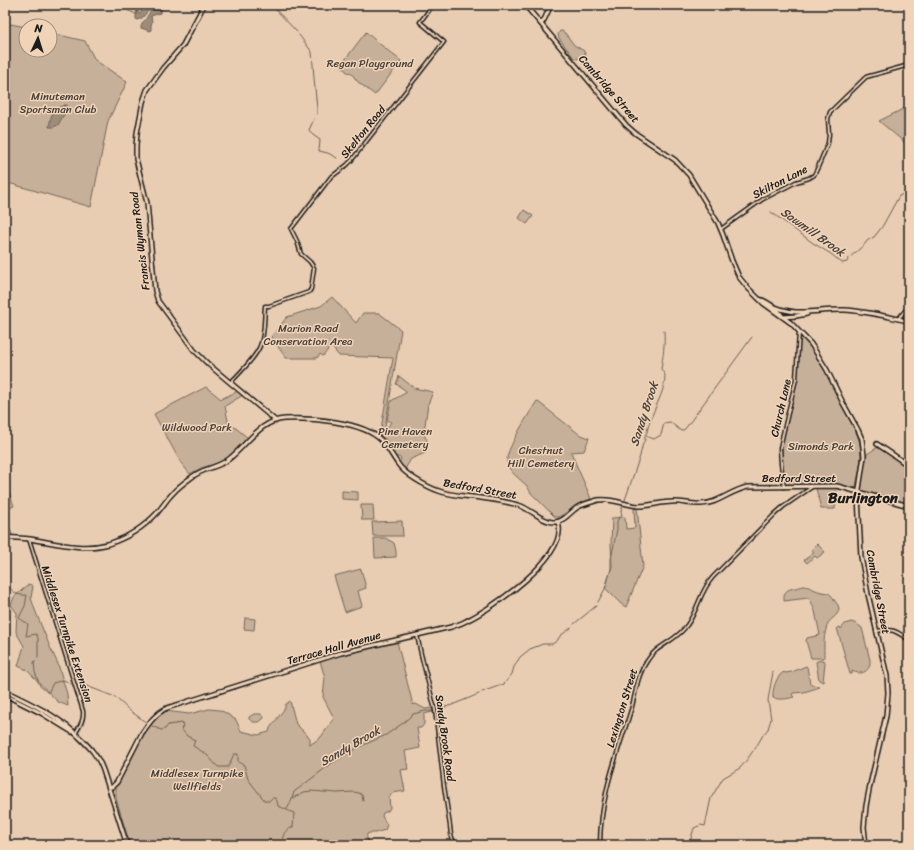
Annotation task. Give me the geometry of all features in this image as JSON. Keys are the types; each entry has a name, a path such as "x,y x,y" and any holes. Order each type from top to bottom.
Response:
{"main road":[{"name":"Francis Wyman Road","path":"204,5 183,45 163,68 146,92 137,133 137,164 147,203 154,288 158,301 198,355 276,421"},
{"name":"Cambridge Street","path":"525,5 619,117 635,133 671,157 683,168 699,191 721,229 736,271 763,303 791,323 811,344 823,362 861,436 864,455 858,492 859,534 862,563 887,676 888,700 885,722 866,803 864,821 866,845"},
{"path":"541,24 551,5"},
{"name":"Cambridge Street","path":"759,299 764,300 783,317"},
{"path":"771,306 791,312 842,310 878,314 909,321"},
{"path":"783,317 791,312"},
{"path":"783,317 796,316 811,312"},
{"path":"791,323 793,318 796,316"},
{"name":"Bedford Street","path":"5,537 29,539 77,547 109,543 129,535 153,517 174,491 188,479 201,471 226,461 262,428 276,421 292,419 332,421 365,429 377,436 386,445 402,469 410,476 432,488 447,494 515,504 548,521 553,522 558,522 580,506 602,500 613,500 640,506 674,502 702,504 712,502 743,488 837,486 909,506"},
{"path":"877,444 909,466"},
{"name":"Terrace Hall Avenue","path":"109,787 112,787 117,782 147,726 158,713 167,708 228,688 259,680 327,657 445,629 465,622 484,611 524,582 552,551 559,531 558,522"},
{"path":"5,691 52,715 88,745 102,766 127,845"},
{"path":"5,695 40,713 75,734"}],"street":[{"name":"Skelton Road","path":"231,382 255,355 261,344 265,306 269,306 309,292 311,288 314,270 313,266 301,254 291,229 330,178 351,161 444,42 420,22 433,5"},
{"name":"Skilton Lane","path":"721,229 767,196 796,182 813,176 828,143 828,119 830,112 866,77 909,65"},
{"path":"898,319 909,306"},
{"name":"Church Lane","path":"784,487 780,448 796,379 799,331"},
{"name":"Lexington Street","path":"600,845 608,781 631,712 640,674 644,665 653,652 672,640 684,630 692,616 701,594 713,577 783,506 815,486"},
{"path":"801,494 804,487"},
{"name":"Middlesex Turnpike Extension","path":"29,539 84,714 80,727 75,734"},
{"path":"876,631 894,630 909,640"},
{"name":"Sandy Brook Road","path":"417,635 436,715 450,831 455,844"}],"green space":[{"name":"Minuteman Sportsman Club","path":"5,23 18,25 18,58 58,58 58,35 85,41 95,60 127,82 108,121 91,207 5,182"},
{"path":"560,31 565,33 574,45 584,51 586,56 582,56 578,59 574,58 559,38 558,34"},
{"name":"Regan Playground","path":"366,32 401,61 375,95 358,82 351,73 347,72 341,65"},
{"path":"909,106 909,150 904,142 879,121"},
{"path":"524,210 533,216 527,224 519,218"},
{"name":"Marion Road Conservation Area","path":"332,297 356,323 363,313 379,313 401,330 384,433 391,422 387,420 391,401 407,392 396,384 399,376 414,388 433,392 428,404 424,432 427,440 425,453 411,459 405,469 399,463 401,459 396,457 386,440 380,435 393,358 339,356 331,346 323,356 320,354 317,358 286,358 271,337 287,317 321,306"},
{"name":"Simonds Park","path":"801,337 807,342 819,359 857,434 861,460 856,486 854,488 829,483 800,485 785,484 782,446 797,378"},
{"name":"Wildwood Park","path":"206,387 221,399 238,391 243,395 225,406 229,426 232,425 248,438 231,456 222,462 201,468 190,474 181,463 154,414"},
{"name":"Chestnut Hill Cemetery","path":"537,401 579,434 589,438 584,451 571,452 591,499 578,504 558,517 555,517 531,493 526,485 512,472 507,463 508,454 519,430"},
{"path":"878,447 891,454 909,469 909,504 861,491 867,454"},
{"path":"5,481 14,506 5,509"},
{"path":"816,488 837,488 835,509 821,509"},
{"path":"342,491 358,492 358,500 342,499"},
{"path":"361,505 373,505 374,520 362,520"},
{"path":"634,507 637,508 643,566 626,607 605,588 612,566 612,518 625,517 626,529 635,528"},
{"path":"5,512 13,538 5,537"},
{"path":"402,521 403,536 373,536 372,522"},
{"path":"374,538 385,538 394,543 396,557 375,558"},
{"path":"817,544 825,552 817,558 815,556 807,563 804,560 814,553 812,549"},
{"path":"361,569 366,588 358,591 362,606 345,612 334,576"},
{"path":"29,584 33,586 31,598 35,610 58,664 67,694 68,706 58,702 27,670 18,666 24,646 16,632 17,613 11,605 14,597"},
{"path":"803,586 828,593 839,607 837,614 829,622 826,628 824,658 811,658 806,641 807,638 820,635 815,611 810,599 784,601 785,593 789,589"},
{"path":"245,618 255,619 254,630 244,629"},
{"path":"851,622 862,628 870,660 869,667 862,673 852,671 852,674 850,674 837,628 840,627 841,629 845,624"},
{"name":"Middlesex Turnpike Wellfields","path":"397,642 413,705 416,704 425,709 432,708 433,712 424,714 424,724 421,728 417,728 420,748 405,751 408,769 401,770 405,791 392,793 389,798 390,808 388,811 383,813 382,816 387,825 385,830 367,834 367,845 130,845 116,798 116,789 140,741 151,724 160,714 165,711 189,714 209,709 219,710 236,720 241,731 258,735 269,732 270,728 285,708 285,705 290,701 296,724 310,738 310,745 321,737 334,718 323,697 325,678 320,661"},
{"path":"824,660 823,682 819,680 816,662"},
{"path":"806,666 810,684 820,687 804,692 793,693 792,695 794,697 791,698 773,698 775,684 781,674 784,672 792,672"},
{"path":"254,714 261,714 264,718 259,722 253,722 249,719 249,717"}],"shaded area":[{"path":"138,5 141,5 138,12 139,14 144,5 162,5 163,7 160,13 151,16 152,22 150,31 141,28 141,26 152,8 138,20 136,19 136,14"},
{"path":"67,105 69,109 58,125 49,127 53,113 57,108"}],"waterway":[{"path":"115,5 136,14"},
{"path":"277,5 275,8 277,11 297,32"},
{"path":"299,35 312,52 317,114"},
{"path":"314,119 309,130 320,140 319,151 328,153 337,158"},
{"name":"Sawmill Brook","path":"771,212 842,263 847,262 849,258 868,240 874,237 882,227 899,196 909,191"},
{"name":"Sandy Brook","path":"625,500 651,418 661,396 665,382 665,375 661,369 664,331"},
{"path":"646,436 654,439 661,435 664,423 670,422 681,431 685,429 752,337"},
{"name":"Sandy Brook","path":"598,602 606,587 611,569 611,559 617,522 622,516 621,511 623,505"},
{"path":"5,582 16,594 27,595 25,606 19,618 28,624 26,636 36,634 38,638 38,658 34,662 35,672 40,686 48,693 53,683 64,680 71,684"},
{"name":"Sandy Brook","path":"574,624 596,606"},
{"name":"Sandy Brook","path":"482,692 504,684 512,674 520,657 530,649 543,644 552,644 571,628"},
{"path":"755,749 768,729 771,719 768,700 773,672"},
{"path":"79,683 115,697 129,710 147,723"},
{"name":"Sandy Brook","path":"436,710 479,694"},
{"name":"Sandy Brook","path":"287,809 294,792 332,763 359,747 386,735 413,714 432,711"},
{"path":"152,726 161,730 165,729 168,725 182,723 183,726 181,729 187,736 195,740 193,746 206,754 218,767 228,767 234,754 238,754 238,762 244,765 248,779 265,801 275,798 278,806 294,813 293,827 284,833 282,845"},
{"path":"689,845 694,828 701,825 705,826 711,798 723,778 740,768 753,751"},
{"path":"293,798 304,792 311,791 337,793 354,792 362,795 363,801"}],"district":[{"name":"Burlington","path":"863,498"}],"park label":[{"name":"Pine Haven Cemetery","path":"405,437"}]}
